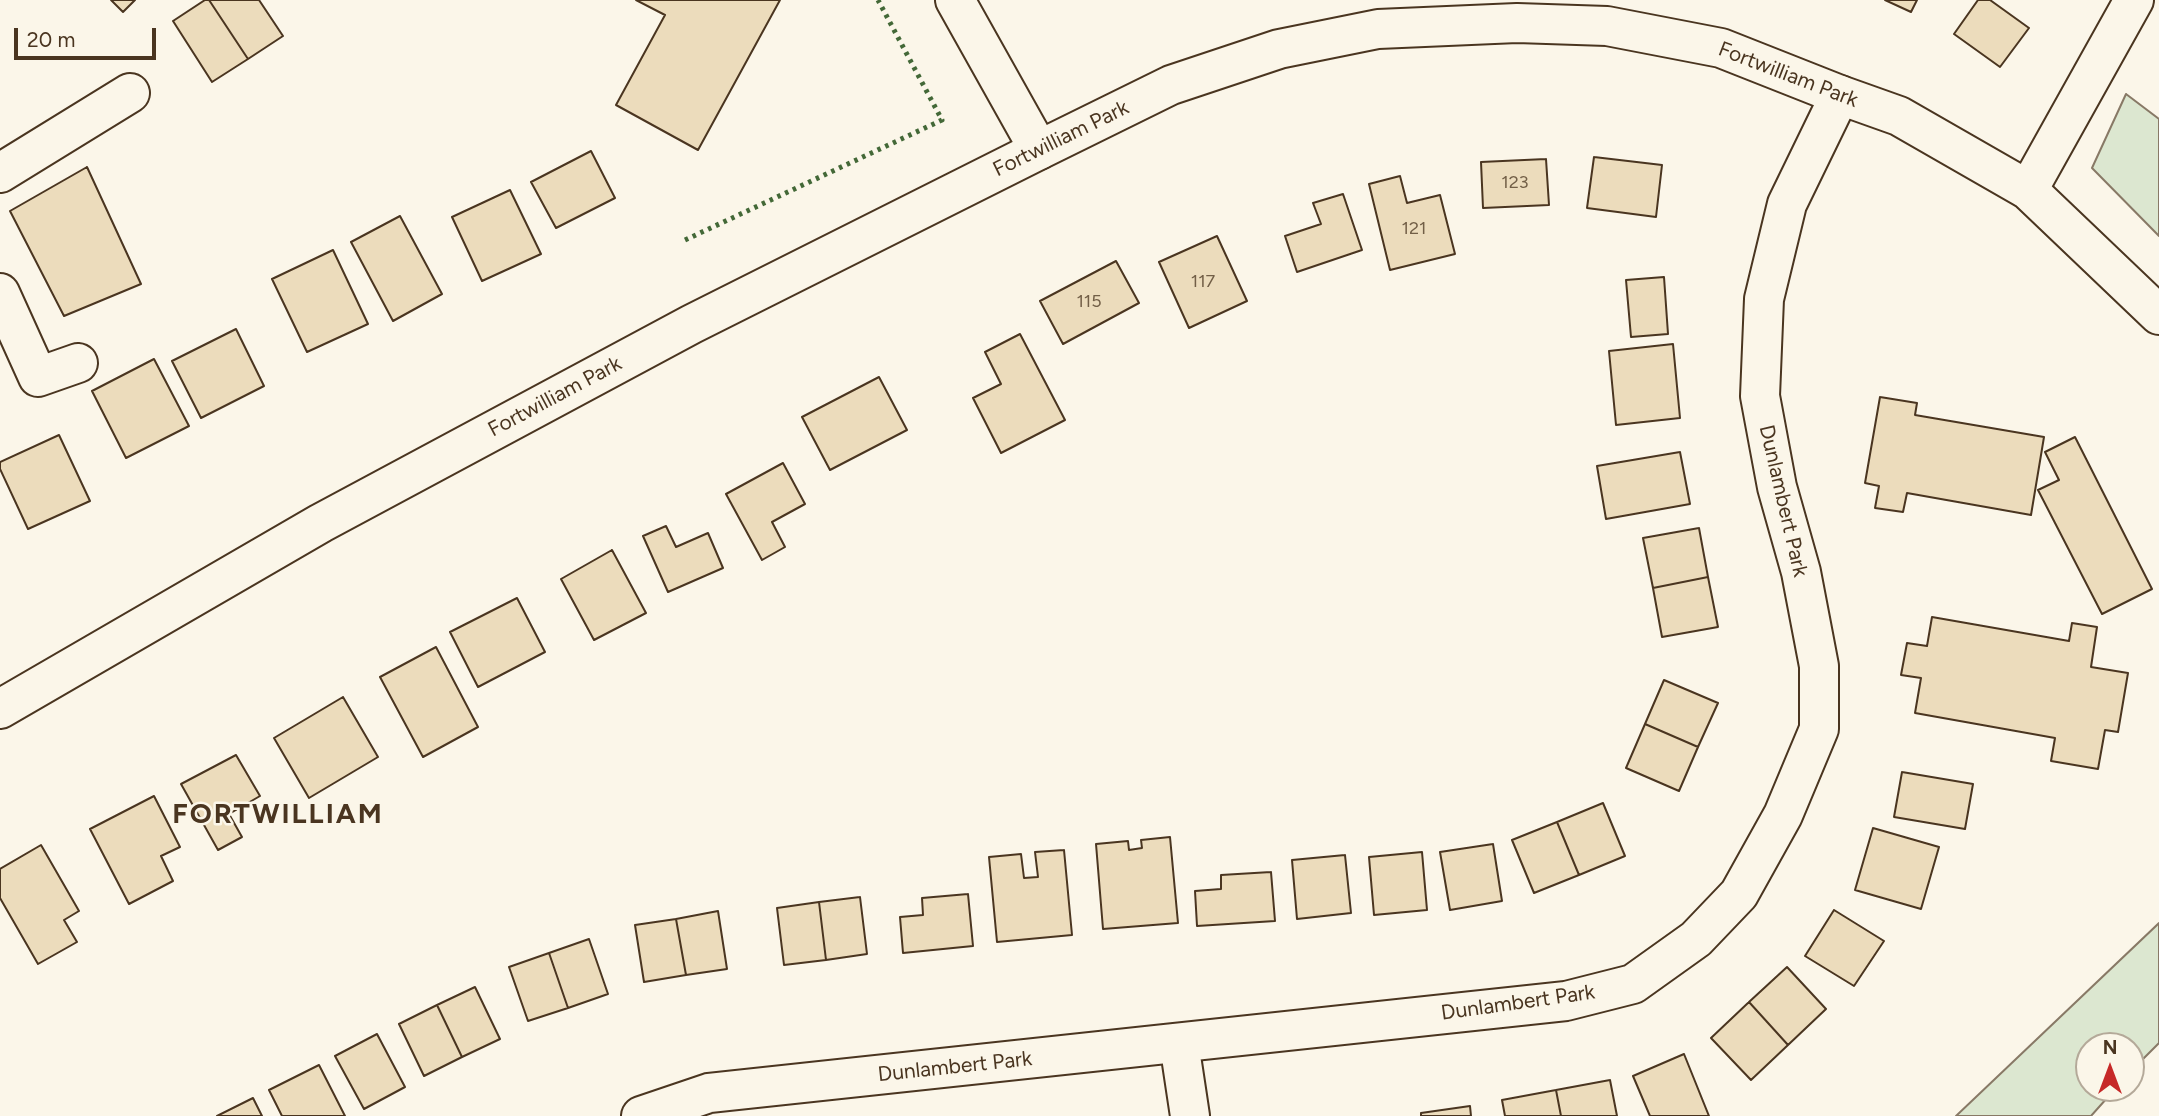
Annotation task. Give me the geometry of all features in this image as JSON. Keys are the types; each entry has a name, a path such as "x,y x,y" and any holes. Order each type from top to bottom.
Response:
{"street":[{"path":"955,0 1039,149"},
{"path":"2028,190 2134,0"},
{"name":"Fortwilliam Park","path":"0,709 321,523 692,324 1039,149 1171,85 1279,48 1378,29 1517,23 1607,26 1721,48 1899,116 2028,190 2159,315"},
{"path":"0,173 130,93"},
{"name":"Dunlambert Park","path":"641,1116 709,1093 1566,1001 1633,984 1696,939 1739,894 1783,815 1819,729 1819,666 1801,572 1777,487 1760,396 1764,299 1787,204 1840,95"},
{"path":"0,293 38,377 78,363"},
{"path":"1179,1043 1190,1116"}],"green space":[{"path":"2126,94 2159,119 2159,236 2092,168"},
{"path":"2159,923 2159,1043 2145,1057 2145,1032 2075,1032 2075,1102 2104,1102 2091,1116 1956,1116"}],"building":[{"path":"111,0 135,0 123,12"},
{"path":"209,0 248,59 212,82 173,21"},
{"path":"209,0 259,0 283,36 248,59"},
{"path":"636,0 780,0 698,150 616,105 665,15"},
{"path":"1885,0 1917,0 1911,12"},
{"path":"1978,0 1990,0 2029,28 2000,67 1954,34"},
{"path":"591,151 615,198 556,228 531,182"},
{"path":"1594,157 1662,165 1656,217 1587,208"},
{"path":"1546,159 1549,205 1483,208 1481,162"},
{"path":"87,167 141,284 64,316 10,211"},
{"path":"1400,176 1407,203 1440,195 1455,254 1390,270 1369,184"},
{"path":"510,190 541,254 482,281 452,217"},
{"path":"1343,194 1362,250 1297,272 1285,236 1321,224 1313,203"},
{"path":"400,216 442,294 393,321 351,242"},
{"path":"1217,236 1247,301 1189,328 1159,262"},
{"path":"333,250 368,324 307,352 272,279"},
{"path":"1116,261 1139,303 1063,344 1040,301"},
{"path":"1664,277 1668,334 1631,337 1626,280"},
{"path":"236,329 264,386 201,418 172,361"},
{"path":"1020,334 1065,420 1001,453 973,398 1001,384 985,352"},
{"path":"1673,344 1680,418 1616,425 1609,351"},
{"path":"154,359 189,426 126,458 92,391"},
{"path":"879,377 907,430 830,470 802,417"},
{"path":"1880,397 1917,403 1915,415 2044,437 2031,515 1907,493 1903,512 1875,508 1879,486 1865,483"},
{"path":"59,435 90,501 28,529 0,469 0,462"},
{"path":"2075,437 2152,589 2102,614 2038,490 2059,480 2045,452"},
{"path":"1680,452 1690,504 1606,519 1597,466"},
{"path":"783,463 805,504 772,522 785,547 762,560 726,494"},
{"path":"666,526 676,547 708,533 723,568 668,592 643,536"},
{"path":"1699,528 1708,577 1653,588 1643,538"},
{"path":"612,550 646,613 594,640 561,579"},
{"path":"1708,577 1718,627 1662,637 1653,588"},
{"path":"517,598 545,652 478,687 450,632"},
{"path":"1932,617 2069,641 2072,623 2097,627 2091,667 2128,673 2118,732 2105,730 2098,769 2051,761 2055,738 1915,713 1921,678 1901,675 1907,643 1927,646"},
{"path":"436,647 478,727 423,757 380,677"},
{"path":"1664,680 1718,703 1698,747 1645,724"},
{"path":"343,697 378,757 309,798 274,738"},
{"path":"1645,724 1698,747 1679,791 1626,768"},
{"path":"236,755 260,796 229,814 242,837 218,850 181,784"},
{"path":"1902,772 1973,784 1965,829 1894,817"},
{"path":"154,796 180,847 161,856 173,881 129,904 90,829"},
{"path":"1603,803 1625,856 1579,875 1557,822"},
{"path":"1557,822 1579,875 1534,893 1512,840"},
{"path":"1873,828 1939,847 1921,909 1855,890"},
{"path":"1170,837 1178,923 1103,929 1096,844 1128,841 1129,850 1142,848 1141,840"},
{"path":"1493,844 1502,901 1450,910 1440,852"},
{"path":"41,845 79,911 64,920 77,942 38,964 0,898 0,869"},
{"path":"1064,850 1072,935 997,942 989,857 1021,854 1024,878 1038,877 1035,852"},
{"path":"1422,852 1427,910 1374,915 1369,857"},
{"path":"1345,855 1351,913 1297,919 1292,860"},
{"path":"1271,872 1275,921 1197,926 1195,891 1221,889 1221,875"},
{"path":"968,894 973,946 903,953 900,917 923,915 922,898"},
{"path":"860,897 867,954 826,960 819,902"},
{"path":"819,902 826,960 784,965 777,908"},
{"path":"1834,910 1884,941 1854,986 1805,956"},
{"path":"718,911 727,969 686,975 676,919"},
{"path":"676,919 686,975 644,982 635,925"},
{"path":"589,939 608,994 568,1008 549,953"},
{"path":"549,953 568,1008 528,1021 509,967"},
{"path":"1787,967 1826,1009 1788,1045 1749,1002"},
{"path":"475,987 500,1039 462,1057 437,1005"},
{"path":"1749,1002 1788,1045 1751,1080 1711,1038"},
{"path":"437,1005 462,1057 424,1076 399,1024"},
{"path":"377,1034 405,1087 364,1109 335,1056"},
{"path":"1684,1054 1709,1116 1650,1116 1633,1076"},
{"path":"319,1065 345,1116 282,1116 269,1090"},
{"path":"1610,1080 1617,1116 1561,1116 1556,1090"},
{"path":"1556,1090 1561,1116 1505,1116 1502,1100"},
{"path":"253,1098 262,1116 217,1116"},
{"path":"1470,1106 1471,1116 1421,1116 1421,1113"}],"hedge":[{"path":"685,240 942,120 878,0"}],"district":[{"name":"FORTWILLIAM","path":"278,815"}]}
